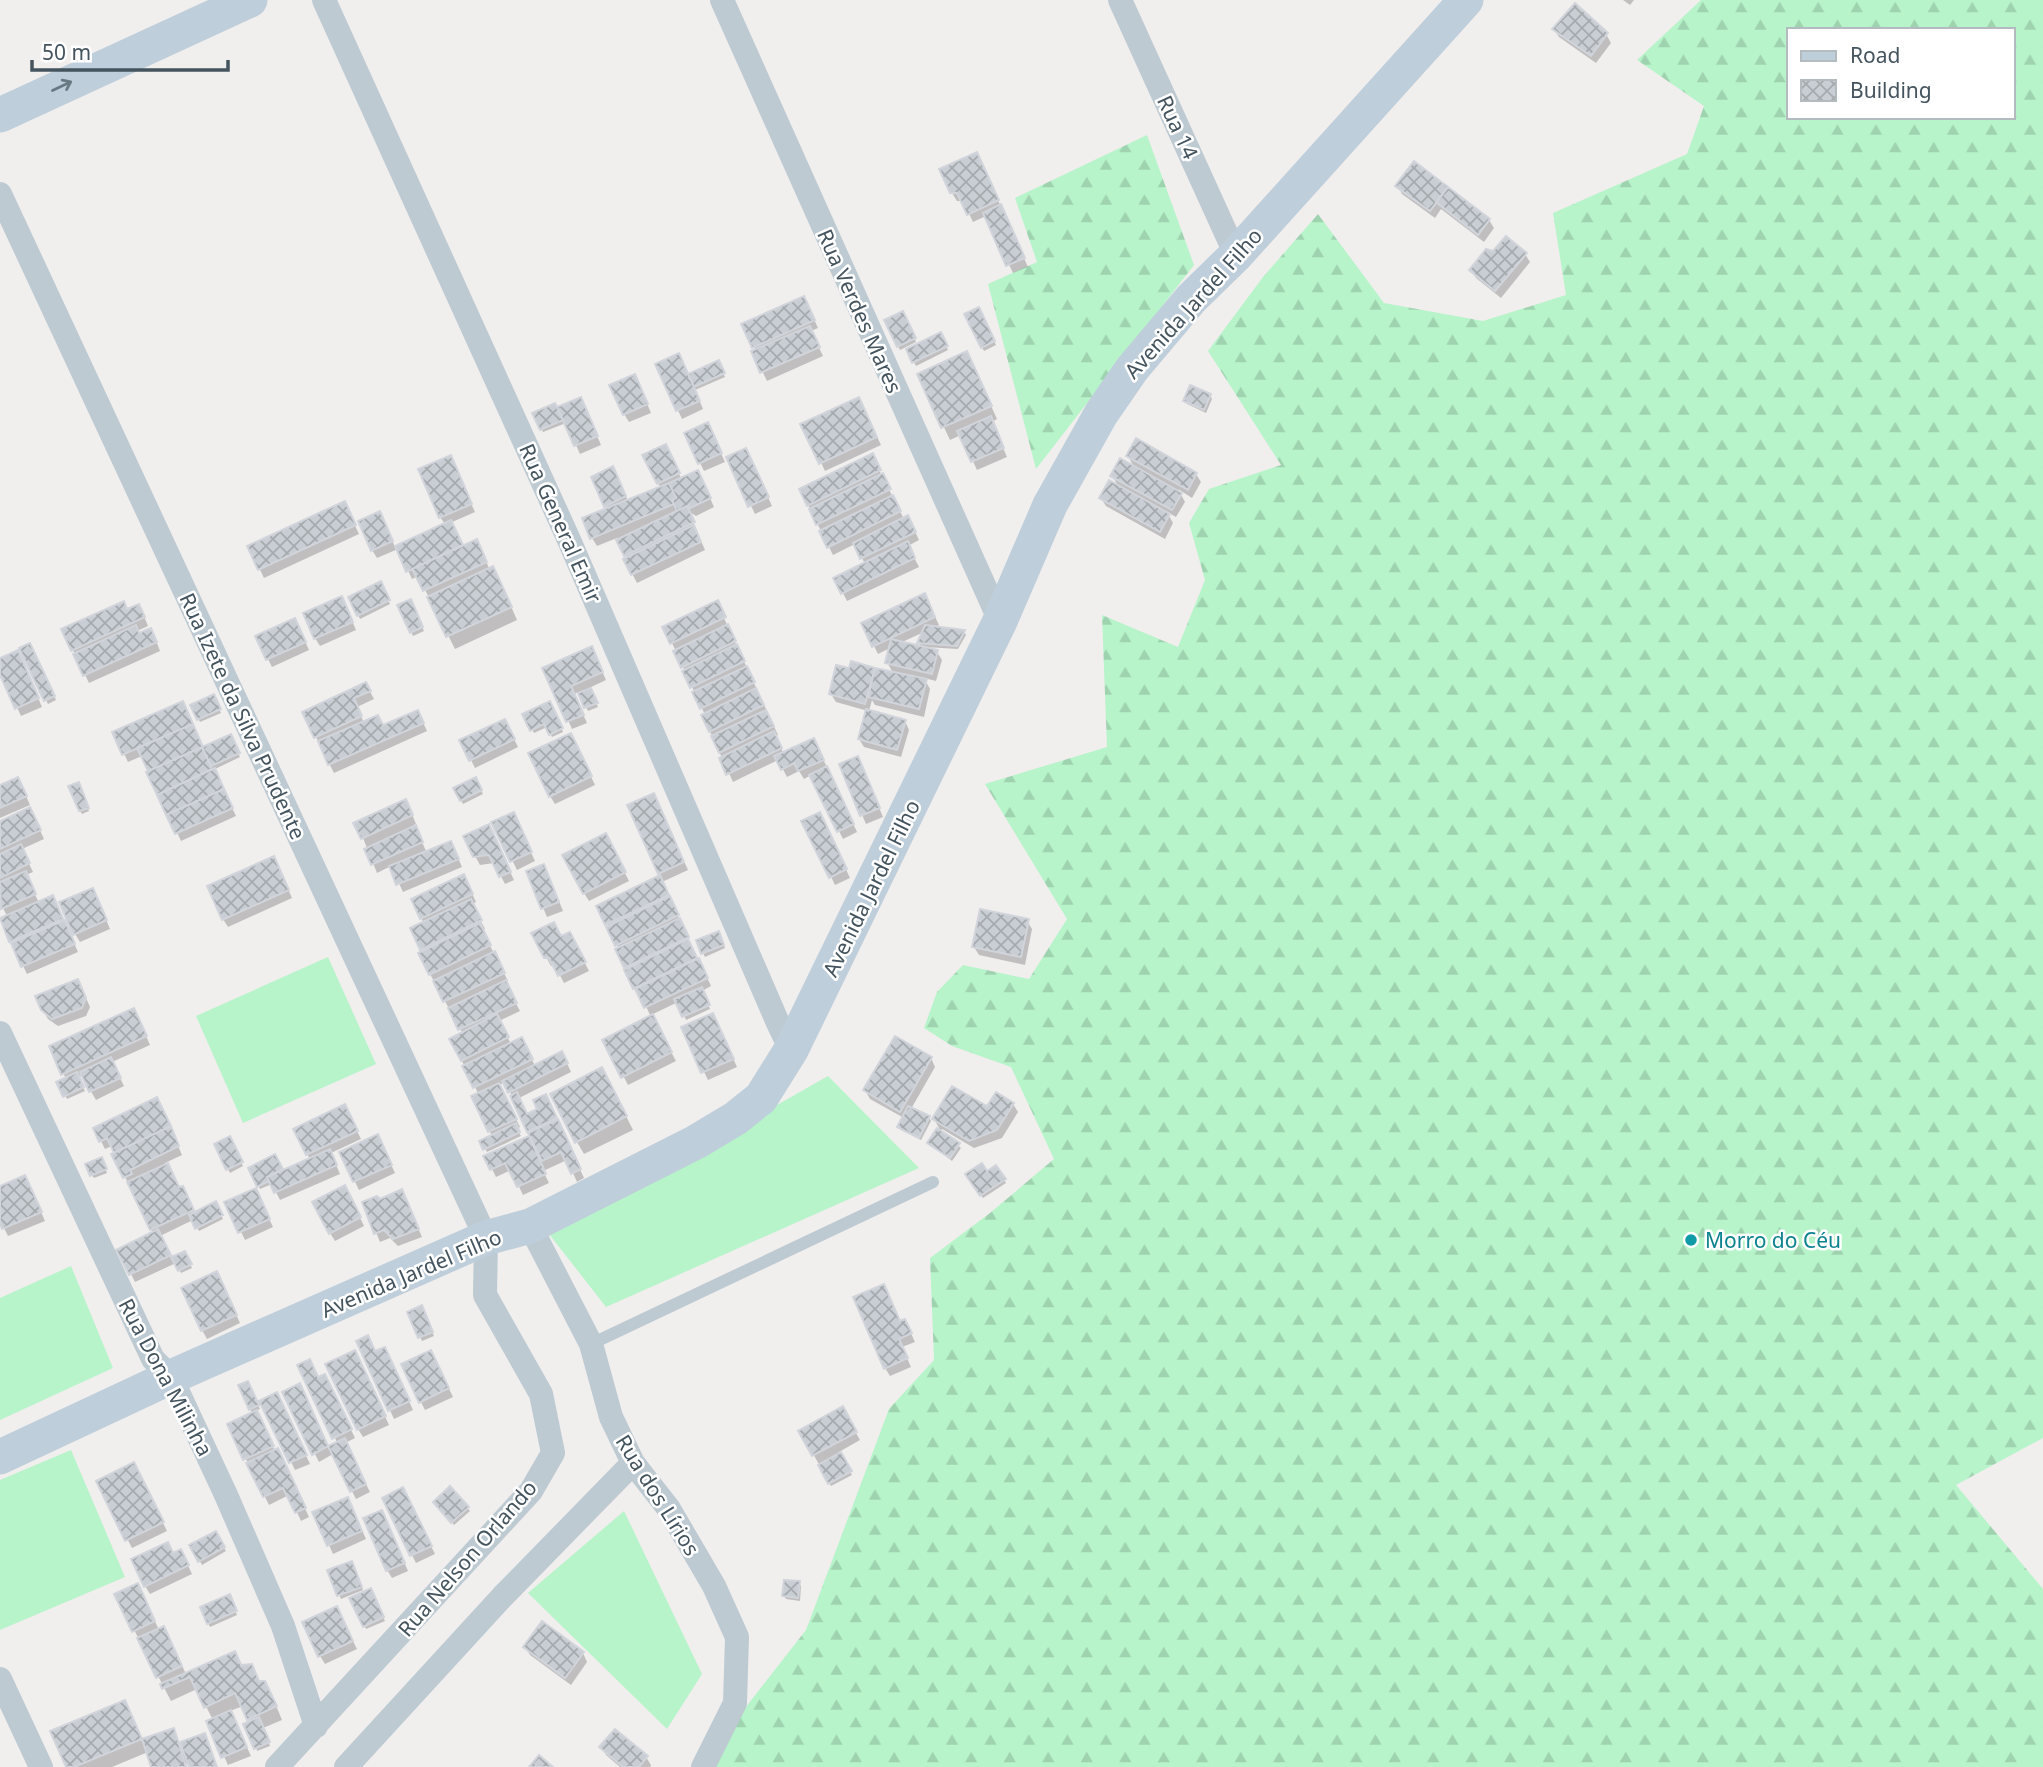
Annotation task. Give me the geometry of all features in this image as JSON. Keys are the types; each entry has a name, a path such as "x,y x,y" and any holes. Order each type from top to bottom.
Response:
{"main road":[{"path":"0,115 250,0"},
{"name":"Avenida Jardel Filho","path":"0,1457 171,1377 486,1238 530,1226 696,1142 736,1118 761,1098 791,1050 1000,621 1050,505 1101,414 1132,369 1174,319 1236,255 1466,0"}],"street":[{"name":"Rua General Emir","path":"324,0 564,527 791,1050"},
{"name":"Rua Verdes Mares","path":"722,0 1000,621"},
{"name":"Rua 14","path":"1120,0 1236,255"},
{"name":"Rua Izete da Silva Prudente","path":"0,194 486,1238"},
{"name":"Rua Dona Milinha","path":"0,1033 153,1359 171,1377 226,1495 284,1626 316,1726"},
{"name":"Rua dos Lírios","path":"530,1226 591,1344 611,1417 633,1462 669,1510 714,1586 737,1637 735,1703 703,1767"},
{"name":"Rua Nelson Orlando","path":"277,1767 531,1491 552,1453 541,1394 485,1295 486,1238"},
{"path":"346,1767 502,1597 633,1462"},
{"path":"0,1679 41,1767"}],"lane":[{"path":"591,1344 933,1182"}],"green space":[{"path":"1701,0 2043,0 2043,1438 1956,1485 2043,1589 2043,1767 699,1767 806,1630 889,1409 934,1360 930,1258 990,1213 1054,1159 1011,1067 952,1046 924,1028 937,992 963,965 1029,979 1067,919 985,784 1107,747 1102,615 1178,647 1205,580 1189,523 1209,489 1281,465 1208,351 1263,277 1318,214 1384,303 1483,321 1566,295 1553,213 1687,154 1704,106 1637,60"},
{"path":"1147,135 1194,265 1036,469 988,284 1037,262 1015,198"},
{"path":"328,957 376,1064 243,1123 196,1016"},
{"path":"828,1076 919,1168 606,1307 549,1234"},
{"path":"71,1266 113,1368 0,1420 0,1298"},
{"path":"71,1450 125,1577 0,1630 0,1480"},
{"path":"624,1511 702,1674 667,1729 528,1593"}],"building":[{"path":"1575,3 1608,33 1591,56 1552,29"},
{"path":"977,152 999,200 967,215 957,193 950,193 939,169"},
{"path":"1414,161 1448,187 1430,211 1395,186"},
{"path":"1448,187 1490,219 1478,235 1436,202"},
{"path":"1001,204 1025,258 1006,266 983,213"},
{"path":"1506,236 1527,253 1495,291 1469,270 1486,249 1493,251"},
{"path":"804,296 815,320 752,348 741,324"},
{"path":"979,307 995,341 981,348 964,314"},
{"path":"903,311 916,338 897,347 884,320"},
{"path":"810,326 820,347 760,373 751,351"},
{"path":"941,332 948,346 912,363 906,349"},
{"path":"967,351 992,406 941,428 917,374"},
{"path":"679,353 700,401 676,411 655,364"},
{"path":"719,360 725,373 694,387 688,374"},
{"path":"635,374 648,404 623,415 609,385"},
{"path":"1190,385 1211,394 1204,410 1183,401"},
{"path":"581,397 598,436 574,446 557,407"},
{"path":"859,397 877,437 819,464 800,424"},
{"path":"555,403 563,420 540,430 532,413"},
{"path":"991,416 1004,448 971,462 957,431"},
{"path":"708,422 722,453 698,464 684,433"},
{"path":"1136,438 1197,473 1188,490 1126,456"},
{"path":"666,444 680,473 657,484 642,455"},
{"path":"746,448 769,497 748,507 726,457"},
{"path":"873,453 881,470 807,506 799,489"},
{"path":"451,455 472,504 439,518 418,469"},
{"path":"1120,458 1182,493 1172,510 1110,476"},
{"path":"613,466 626,496 604,507 591,477"},
{"path":"698,470 711,498 677,511 672,500 676,498 669,483"},
{"path":"883,473 891,489 816,525 809,509"},
{"path":"1109,480 1170,514 1160,532 1099,498"},
{"path":"669,483 676,498 672,500 674,504 590,539 582,518"},
{"path":"893,495 901,511 827,548 819,531"},
{"path":"345,501 356,525 258,570 247,546"},
{"path":"687,506 695,522 624,556 616,540"},
{"path":"380,511 393,541 371,551 358,521"},
{"path":"908,515 916,532 860,559 853,543"},
{"path":"451,520 463,545 406,572 395,546"},
{"path":"694,525 701,542 631,575 623,559"},
{"path":"477,539 487,562 423,591 412,569"},
{"path":"908,541 915,558 841,594 833,578"},
{"path":"493,566 512,607 446,637 427,597"},
{"path":"381,581 390,600 357,616 348,597"},
{"path":"925,593 935,617 872,647 861,623"},
{"path":"342,596 353,622 314,639 303,613"},
{"path":"411,599 423,627 410,633 397,605"},
{"path":"718,600 726,617 670,644 662,627"},
{"path":"124,601 127,609 139,604 145,617 71,651 61,629"},
{"path":"295,618 306,642 266,660 255,636"},
{"path":"728,624 736,641 681,668 673,651"},
{"path":"136,625 139,633 151,628 157,642 83,676 73,654"},
{"path":"925,625 965,630 957,646 917,643"},
{"path":"891,639 938,650 932,674 885,663"},
{"path":"30,643 55,696 44,701 19,648"},
{"path":"737,644 745,661 690,688 682,671"},
{"path":"592,646 603,672 571,686 584,715 566,722 542,668"},
{"path":"18,650 39,698 15,709 0,675 0,658"},
{"path":"851,661 875,668 865,704 829,694 836,665 849,668"},
{"path":"747,666 755,682 700,709 692,692"},
{"path":"875,668 927,679 919,709 868,697"},
{"path":"366,682 371,691 354,698 362,716 314,738 302,712"},
{"path":"591,688 598,703 584,708 578,693"},
{"path":"756,688 764,705 709,732 701,715"},
{"path":"214,694 221,709 197,720 190,705"},
{"path":"183,701 193,724 122,755 112,732"},
{"path":"550,701 563,728 549,735 544,724 530,731 522,714"},
{"path":"866,709 906,720 897,750 858,739"},
{"path":"418,710 424,723 328,765 318,741 378,715 383,725"},
{"path":"766,710 774,726 719,753 711,736"},
{"path":"505,719 515,739 469,761 459,740"},
{"path":"193,724 203,747 148,771 137,748"},
{"path":"774,731 782,748 726,775 719,758"},
{"path":"571,733 592,776 549,797 528,753"},
{"path":"231,734 240,753 211,766 202,747"},
{"path":"814,738 824,760 798,771 794,763 781,770 774,756"},
{"path":"202,747 212,769 157,795 146,772"},
{"path":"858,756 880,808 860,816 839,764"},
{"path":"827,766 854,824 837,832 809,775"},
{"path":"215,768 224,789 166,815 157,795"},
{"path":"18,777 27,796 0,808 0,785"},
{"path":"476,777 482,790 460,801 453,788"},
{"path":"79,782 89,808 79,811 68,786"},
{"path":"224,789 233,808 175,834 166,815"},
{"path":"654,793 684,862 658,874 627,805"},
{"path":"406,799 413,815 361,839 353,823"},
{"path":"30,807 41,830 0,849 0,821"},
{"path":"514,812 532,852 510,862 491,822"},
{"path":"820,812 847,869 829,878 801,821"},
{"path":"489,824 511,872 499,877 489,855 473,857 463,836"},
{"path":"416,825 423,842 371,865 364,849"},
{"path":"606,833 626,872 583,894 562,855"},
{"path":"451,841 459,859 396,885 389,866"},
{"path":"21,844 30,863 0,878 0,854"},
{"path":"274,856 289,890 222,920 207,886"},
{"path":"544,864 559,902 541,909 526,871"},
{"path":"26,871 36,894 1,909 0,882"},
{"path":"464,874 473,894 420,919 411,899"},
{"path":"660,875 669,895 605,925 596,906"},
{"path":"93,888 107,920 73,935 59,902"},
{"path":"53,895 63,919 9,942 0,918"},
{"path":"670,896 679,915 615,946 606,927"},
{"path":"471,899 482,920 420,950 410,928"},
{"path":"980,909 1029,919 1021,957 972,947"},
{"path":"680,918 689,937 624,968 615,949"},
{"path":"65,920 75,944 21,967 11,943"},
{"path":"554,922 561,936 570,932 586,962 558,976 549,958 544,958 531,933"},
{"path":"480,923 491,945 429,975 418,953"},
{"path":"719,931 724,945 701,954 696,940"},
{"path":"688,939 697,958 633,989 624,970"},
{"path":"495,951 505,973 443,1002 433,981"},
{"path":"699,958 708,978 644,1008 635,989"},
{"path":"78,979 86,998 82,1008 52,1019 41,1010 35,996"},
{"path":"506,980 517,1003 458,1030 448,1008"},
{"path":"702,987 710,1005 682,1017 674,999"},
{"path":"134,1008 147,1036 61,1075 49,1046"},
{"path":"713,1013 734,1059 701,1073 681,1027"},
{"path":"497,1014 509,1037 461,1061 449,1039"},
{"path":"653,1014 672,1052 621,1078 602,1040"},
{"path":"895,1036 932,1057 900,1112 863,1090"},
{"path":"522,1037 533,1059 473,1088 462,1066"},
{"path":"562,1051 568,1063 508,1093 502,1081"},
{"path":"111,1057 121,1078 89,1092 80,1072"},
{"path":"602,1067 627,1116 575,1143 550,1094"},
{"path":"77,1072 84,1087 63,1097 56,1082"},
{"path":"499,1083 517,1119 488,1132 471,1096"},
{"path":"952,1086 987,1106 996,1092 1014,1103 997,1130 969,1141 932,1119"},
{"path":"517,1092 527,1114 537,1109 533,1100 546,1094 557,1118 527,1132 510,1096"},
{"path":"157,1097 171,1126 114,1153 107,1138 99,1142 93,1128"},
{"path":"345,1104 358,1131 306,1155 293,1129"},
{"path":"908,1106 930,1116 919,1138 897,1127"},
{"path":"558,1119 581,1169 571,1174 561,1152 542,1161 528,1133"},
{"path":"516,1123 520,1132 483,1150 479,1141"},
{"path":"171,1126 179,1146 130,1170 132,1174 123,1178 111,1154"},
{"path":"937,1128 960,1143 950,1158 927,1143"},
{"path":"378,1134 392,1165 353,1182 339,1152"},
{"path":"230,1136 243,1162 226,1170 214,1144"},
{"path":"529,1136 546,1174 517,1187 505,1163 490,1170 483,1156"},
{"path":"330,1149 337,1165 274,1193 267,1177"},
{"path":"275,1154 283,1169 267,1177 269,1181 257,1187 248,1168"},
{"path":"102,1157 107,1169 90,1176 85,1164"},
{"path":"168,1163 194,1210 150,1230 127,1182"},
{"path":"982,1163 987,1171 996,1165 1006,1179 980,1196 965,1174"},
{"path":"25,1175 42,1212 2,1229 0,1186"},
{"path":"345,1185 361,1217 329,1234 312,1202"},
{"path":"256,1188 270,1219 238,1233 224,1202"},
{"path":"402,1189 419,1229 393,1239 384,1230 374,1234 362,1202 377,1196 380,1199"},
{"path":"216,1201 223,1215 195,1229 189,1215"},
{"path":"158,1229 171,1255 129,1275 116,1250"},
{"path":"185,1251 192,1264 178,1271 171,1257"},
{"path":"217,1271 237,1315 201,1331 181,1288"},
{"path":"884,1284 900,1321 905,1319 912,1333 899,1339 908,1358 884,1369 853,1297"},
{"path":"422,1305 433,1332 418,1338 407,1312"},
{"path":"368,1335 375,1351 385,1347 410,1401 388,1411 356,1341"},
{"path":"355,1350 386,1416 357,1430 325,1364"},
{"path":"431,1350 449,1388 419,1403 401,1364"},
{"path":"310,1359 318,1377 325,1374 352,1429 332,1439 297,1365"},
{"path":"248,1381 259,1405 249,1410 238,1385"},
{"path":"300,1383 328,1446 312,1455 282,1392"},
{"path":"277,1392 307,1455 289,1463 259,1401"},
{"path":"843,1406 857,1432 812,1456 798,1431"},
{"path":"257,1410 274,1446 243,1460 227,1424"},
{"path":"345,1438 366,1484 350,1492 328,1446"},
{"path":"278,1448 306,1508 295,1513 283,1488 263,1497 246,1463"},
{"path":"841,1452 852,1471 828,1484 818,1465"},
{"path":"134,1462 164,1522 125,1541 96,1481"},
{"path":"450,1486 469,1507 451,1523 433,1502"},
{"path":"403,1487 432,1546 410,1556 382,1498"},
{"path":"348,1497 362,1531 327,1546 312,1512"},
{"path":"382,1510 405,1563 386,1571 363,1518"},
{"path":"216,1531 225,1547 198,1562 189,1545"},
{"path":"168,1542 173,1553 181,1549 189,1565 144,1587 131,1559"},
{"path":"352,1561 362,1587 337,1596 327,1570"},
{"path":"784,1580 800,1581 798,1598 782,1596"},
{"path":"138,1583 155,1621 132,1632 114,1594"},
{"path":"371,1588 384,1617 363,1627 349,1598"},
{"path":"230,1594 237,1611 207,1624 200,1607"},
{"path":"337,1606 353,1641 318,1657 302,1622"},
{"path":"542,1621 584,1652 565,1678 523,1647"},
{"path":"164,1626 182,1666 156,1678 137,1638"},
{"path":"235,1651 241,1665 252,1664 259,1681 265,1681 277,1706 247,1720 235,1693 204,1708 190,1677 162,1689 160,1684"},
{"path":"125,1700 142,1739 74,1767 66,1767 50,1731"},
{"path":"231,1710 247,1747 221,1758 206,1721"},
{"path":"259,1717 270,1742 254,1749 243,1724"},
{"path":"174,1728 186,1767 151,1767 142,1739"},
{"path":"615,1729 648,1756 639,1767 623,1767 599,1747"},
{"path":"205,1733 217,1767 189,1767 180,1742"},
{"path":"539,1755 553,1767 529,1767"}],"place":[{"name":"Morro do Céu","path":"1691,1240"}]}
